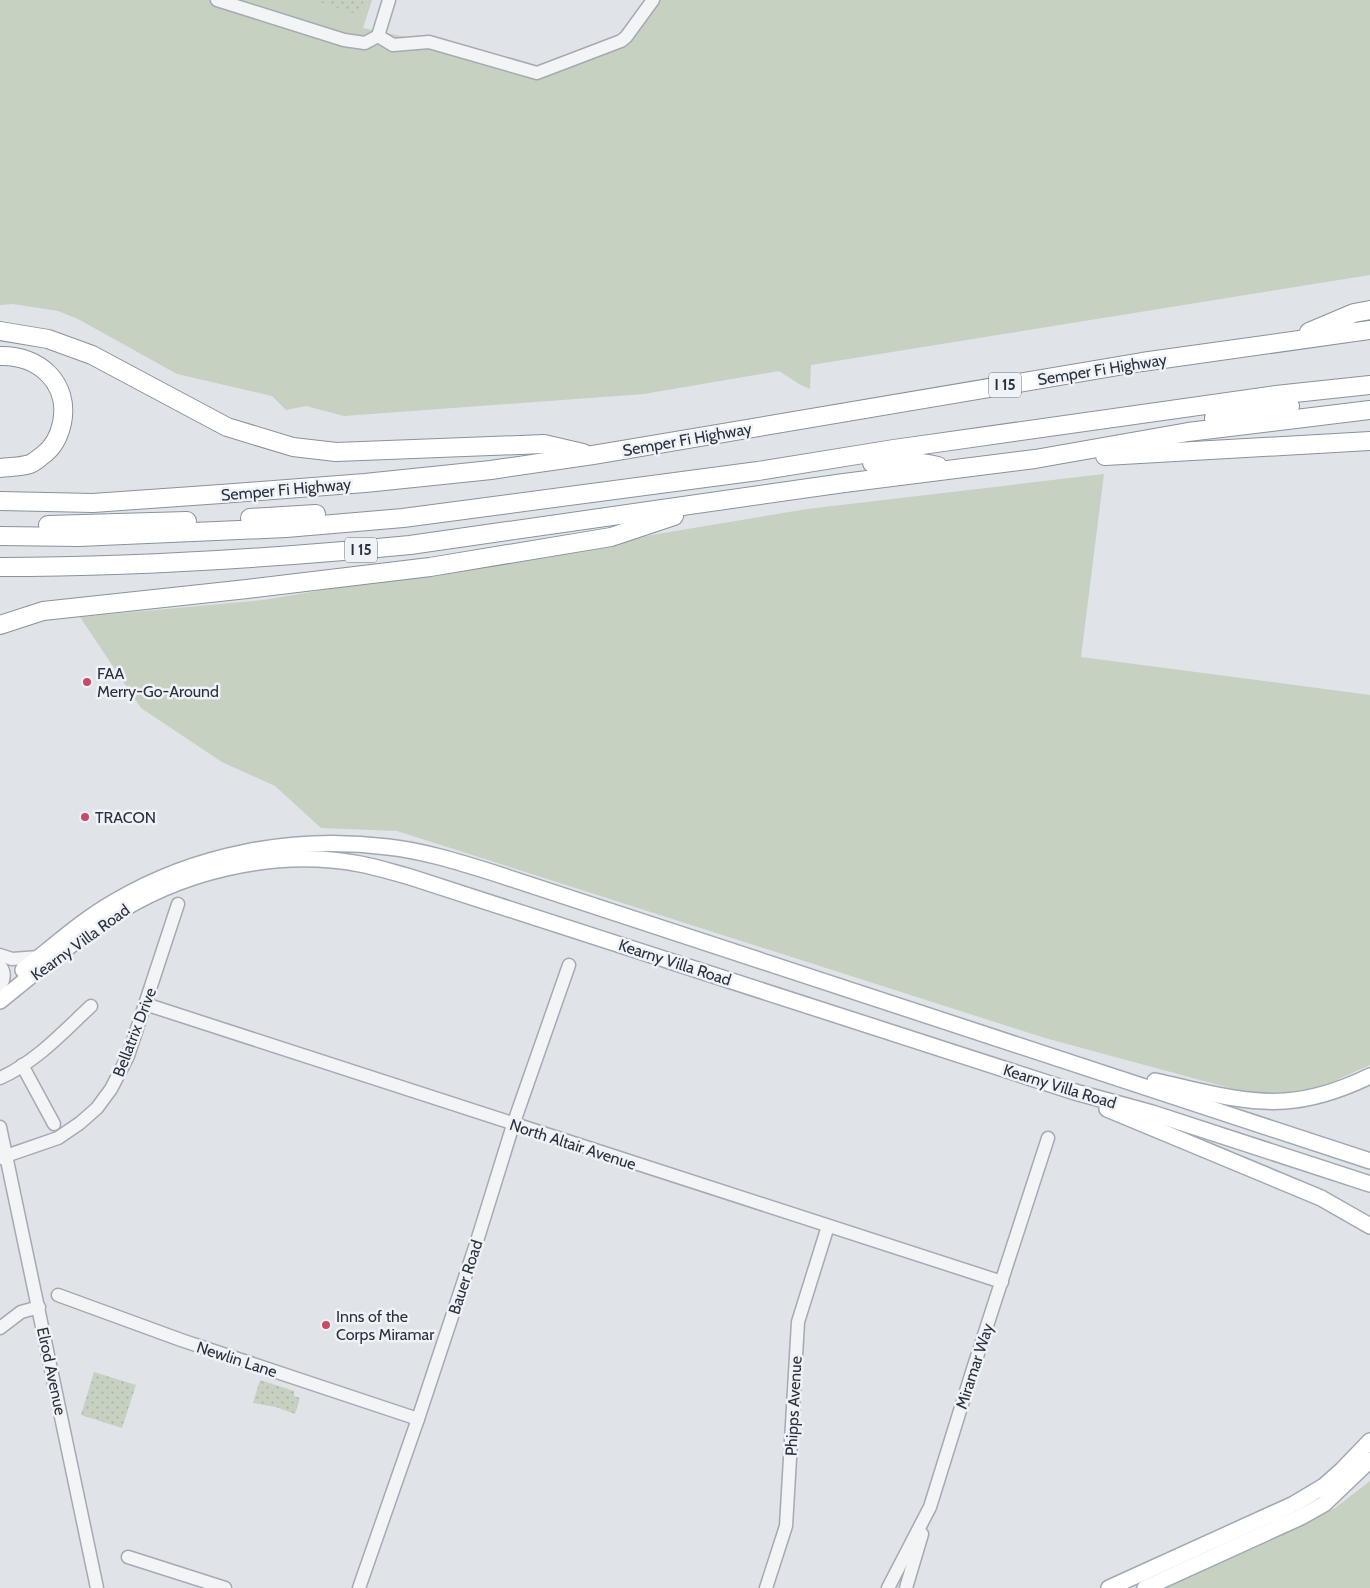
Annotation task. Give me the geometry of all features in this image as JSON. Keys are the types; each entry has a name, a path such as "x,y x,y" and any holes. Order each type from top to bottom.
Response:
{"highway":[{"path":"1288,341 1354,313 1370,310"},
{"name":"Semper Fi Highway","path":"0,501 93,502 221,494 365,483 491,470 593,455 1142,362 1370,330"},
{"path":"0,331 48,339 92,355 226,427 293,447 336,452 544,444 593,455"},
{"path":"0,356 10,356 33,362 51,375 62,395 64,412 59,437 49,451 32,464 0,468"},
{"path":"0,524 69,525 211,520 330,513 470,499 1370,373"},
{"path":"0,536 79,537 286,528 403,518 789,466 894,449 1276,395 1370,385"},
{"path":"1188,432 1210,418 1370,393"},
{"name":"I 15","path":"0,567 91,567 410,545 844,483 1035,460 1188,432 1370,410"},
{"path":"1035,460 1370,441"},
{"path":"789,466 834,467 890,461 926,463 953,470"},
{"path":"0,625 43,611 430,567 611,536 720,501"}],"main road":[{"name":"Kearny Villa Road","path":"0,987 78,926 114,902 161,878 203,862 252,850 286,846 357,844 388,847 440,857 494,873 1370,1161"},
{"name":"Kearny Villa Road","path":"0,1001 106,919 170,886 199,875 241,865 284,860 331,861 358,864 407,876 1075,1092 1152,1113 1370,1184"},
{"path":"1137,1084 1148,1079 1238,1098 1286,1101 1328,1093 1370,1076"},
{"path":"1075,1092 1098,1106 1321,1198 1370,1226"},
{"path":"1109,1588 1294,1504 1324,1486 1370,1442"},
{"path":"1324,1504 1370,1460"},
{"path":"1145,1588 1301,1517 1324,1504 1370,1472"}],"street":[{"path":"218,0 344,40 365,43 378,36 389,0"},
{"path":"378,36 393,45 429,42 537,73 621,41 653,0"},
{"name":"Bellatrix Drive","path":"3,1157 58,1138 80,1124 97,1108 111,1089 128,1056 178,904"},
{"path":"0,955 12,959 39,957"},
{"name":"Bauer Road","path":"358,1588 418,1419 513,1125 569,965"},
{"path":"0,966 3,969 4,975 0,987"},
{"name":"North Altair Avenue","path":"145,1004 513,1125 1002,1282"},
{"path":"0,1078 36,1056 91,1006"},
{"path":"22,1065 54,1124"},
{"name":"Elrod Avenue","path":"0,1127 3,1157 38,1307 97,1588"},
{"name":"Miramar Way","path":"888,1588 930,1508 1048,1138"},
{"name":"Phipps Avenue","path":"766,1588 786,1526 798,1322 828,1226"},
{"name":"Newlin Lane","path":"58,1295 181,1340 418,1419"},
{"path":"0,1328 22,1312 38,1307"},
{"path":"906,1588 930,1508"},
{"path":"128,1557 225,1588"}],"green space":[{"path":"0,0 372,0 363,28 429,42 537,73 621,41 653,0 1370,0 1370,275 811,365 810,389 779,371 644,394 344,416 306,406 286,410 272,396 177,374 78,319 58,311 13,304 0,305"},
{"path":"313,0 364,0 359,15"},
{"path":"1104,474 1081,657 1370,695 1370,1065 1310,1092 1248,1093 1045,1038 397,831 321,828 275,786 222,762 141,708 80,617 263,600 807,509"},
{"path":"94,1372 136,1385 122,1428 81,1415"},
{"path":"260,1380 294,1391 294,1396 300,1398 295,1414 276,1407 253,1403"},
{"path":"1370,1481 1370,1588 1155,1588 1335,1508"}],"place":[{"name":"FAA Merry-Go-Around","path":"87,682"},
{"name":"TRACON","path":"85,817"},
{"name":"Inns of the Corps Miramar","path":"326,1325"}]}
